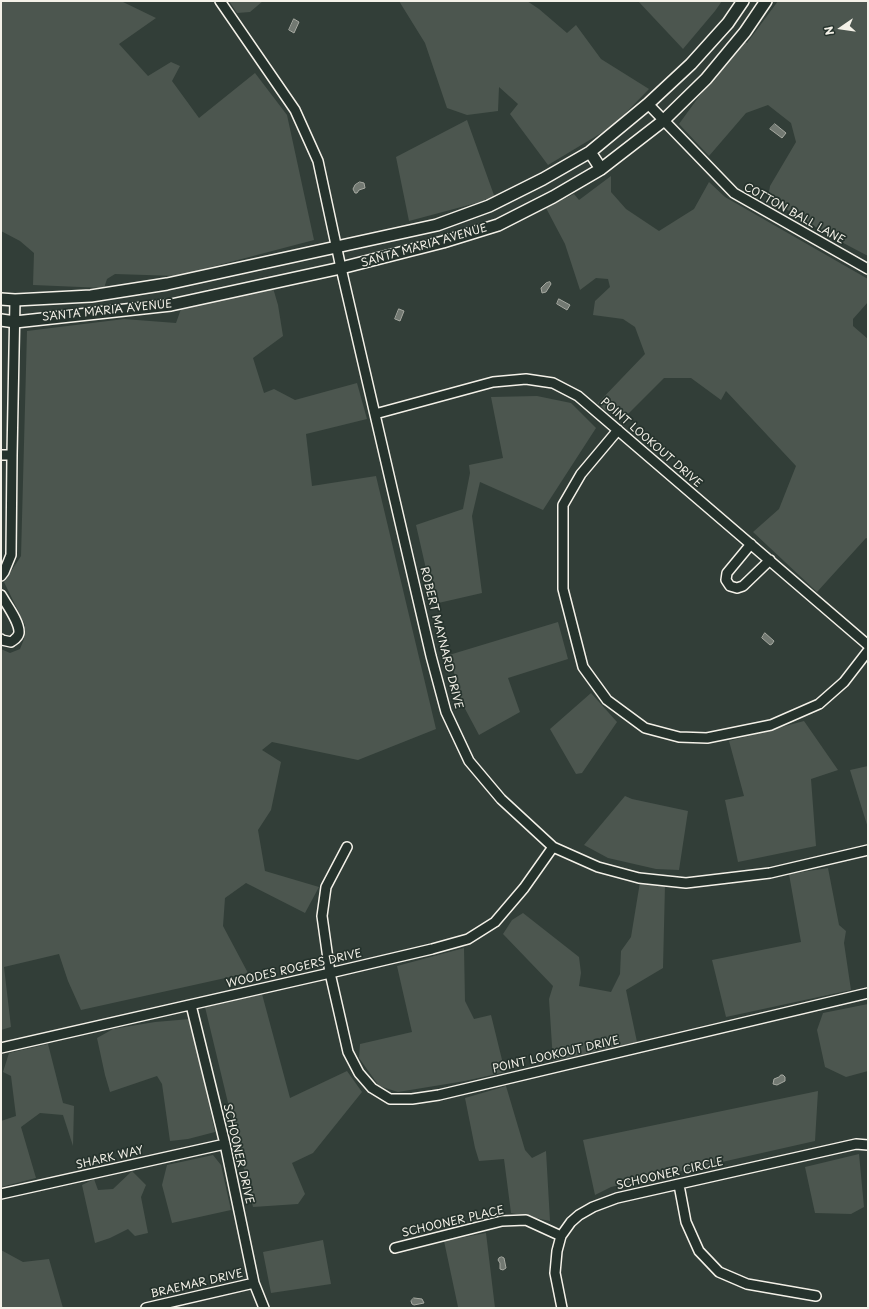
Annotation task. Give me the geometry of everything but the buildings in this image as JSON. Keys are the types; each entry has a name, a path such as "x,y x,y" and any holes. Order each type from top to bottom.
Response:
{"street":[{"name":"ROBERT MAYNARD DRIVE","path":"220,1 295,110 318,161 341,268 431,656 446,712 469,761 501,799 553,847 598,867 639,878 686,883 770,873 868,850"},
{"name":"SANTA MARIA AVENUE","path":"1,299 15,300 91,296 168,284 437,225 489,206 590,152 648,104 691,64 728,23 743,1"},
{"name":"SANTA MARIA AVENUE","path":"1,320 15,322 171,305 341,268 443,242 498,225 553,197 601,169 663,121 706,79 745,32 766,1"},
{"path":"728,23 745,32"},
{"name":"COTTON BALL LANE","path":"648,104 734,193 868,269"},
{"path":"590,152 601,169"},
{"path":"1,576 11,555 15,300"},
{"name":"POINT LOOKOUT DRIVE","path":"375,414 493,382 526,379 553,383 578,396 868,645"},
{"path":"618,430 581,474 563,505 563,589 583,667 607,700 645,728 679,737 707,738 771,725 819,704 844,682 868,651"},
{"path":"1,455 12,455"},
{"path":"751,544 727,573 726,580 730,586 737,588 744,586 770,560"},
{"path":"1,595 18,625 19,633 17,638 11,642 1,639"},
{"name":"POINT LOOKOUT DRIVE","path":"347,847 326,887 322,916 330,973 348,1052 359,1073 372,1088 390,1099 412,1099 440,1095 868,993"},
{"name":"WOODES ROGERS DRIVE","path":"1,1048 432,949 468,938 495,922 524,888 553,847"},
{"name":"SCHOONER DRIVE","path":"191,1005 225,1144 254,1283 264,1308"},
{"name":"SHARK WAY","path":"1,1194 225,1144"},
{"name":"SCHOONER CIRCLE","path":"562,1308 555,1273 560,1236 578,1215 593,1207 617,1198 856,1144 868,1145"},
{"path":"679,1185 686,1222 699,1251 719,1272 747,1284 816,1296"},
{"name":"SCHOONER PLACE","path":"395,1248 502,1221 526,1220 560,1236"},
{"name":"BRAEMAR DRIVE","path":"146,1308 254,1283"}],"shaded area":[{"path":"1,1 121,1 156,18 119,44 148,76 171,62 180,66 172,81 199,118 255,73 287,115 314,240 177,276 115,274 107,279 104,288 33,285 34,253 20,241 1,231"},
{"path":"229,1 263,1 250,12 237,13"},
{"path":"399,1 527,1 539,9 567,33 576,25 601,59 649,89 613,126 548,165 510,114 518,104 499,87 498,111 467,115 447,108 425,43"},
{"path":"638,1 722,1 683,49"},
{"path":"778,1 868,1 868,256 830,236 768,198 770,186 796,142 791,123 768,105 746,113 709,156 679,124 740,40 747,43"},
{"path":"294,19 299,22 294,33 289,30"},
{"path":"467,120 495,198 409,221 396,157"},
{"path":"775,124 786,133 782,138 770,129"},
{"path":"611,176 611,192 626,209 659,231 694,209 709,182 725,197 868,279 868,302 853,319 853,326 868,339 868,539 866,538 817,592 753,532 779,509 796,466 726,391 721,400 691,378 664,378 625,417 606,411 598,403 645,354 635,327 623,319 593,315 595,301 610,287 608,279 596,278 580,290 565,244 546,208 574,194 579,200"},
{"path":"360,182 364,183 365,188 355,193 353,189 355,185"},
{"path":"550,282 551,284 546,292 542,293 541,288 546,283"},
{"path":"273,288 278,305 283,336 253,358 264,393 274,389 295,400 357,383 367,419 306,434 312,486 376,476 436,729 358,760 272,742 262,750 281,762 271,810 258,830 265,871 319,887 305,913 246,883 225,898 223,926 248,973 81,1010 68,981 59,954 4,967 11,1027 1,1030 1,649 10,653 20,649 24,639 25,625 4,582 21,556 27,331 124,319 176,323 181,309"},
{"path":"559,299 570,305 567,310 557,304"},
{"path":"399,309 404,311 400,321 395,319"},
{"path":"537,396 571,403 596,428 543,510 480,482 472,516 482,593 434,604 416,525 463,509 470,473 469,465 503,458 491,397"},
{"path":"558,622 568,659 508,678 520,712 479,735 463,705 449,655"},
{"path":"765,633 774,641 772,644 770,645 762,638"},
{"path":"591,693 617,722 582,773 576,774 550,729"},
{"path":"804,721 838,770 811,779 816,846 738,862 725,800 744,796 729,741"},
{"path":"868,766 868,828 850,770"},
{"path":"625,796 632,799 688,811 679,870 656,869 608,858 584,845"},
{"path":"828,868 839,925 846,931 844,943 851,990 726,1017 712,960 801,942 789,874"},
{"path":"640,882 665,885 663,968 626,990 637,1042 553,1061 549,999 553,986 503,934 512,920 523,913 579,957 581,973 579,986 611,992 620,974 621,951 631,937"},
{"path":"464,948 465,1001 474,1019 491,1015 505,1072 465,1081 398,1092 379,1086 359,1058 360,1044 412,1032 397,966"},
{"path":"262,994 290,1098 347,1071 362,1092 313,1153 292,1163 305,1194 298,1204 253,1207 205,1007"},
{"path":"868,1004 868,1071 846,1077 825,1067 817,1030 823,1013"},
{"path":"190,1019 215,1132 188,1139 170,1141 162,1084 157,1076 110,1092 97,1038 113,1029 155,1022"},
{"path":"48,1044 63,1103 74,1106 73,1146 63,1115 40,1113 21,1127 36,1178 1,1187 1,1121 16,1116 11,1076 3,1072 9,1053"},
{"path":"781,1075 785,1077 785,1081 777,1085 773,1084 774,1079"},
{"path":"506,1086 525,1150 532,1158 546,1151 550,1221 511,1213 504,1159 479,1161 465,1098"},
{"path":"818,1091 815,1141 611,1187 595,1195 583,1140"},
{"path":"859,1154 864,1207 851,1214 815,1213 805,1167"},
{"path":"213,1155 221,1165 231,1210 172,1223 162,1185 167,1165"},
{"path":"132,1171 146,1185 141,1197 148,1233 135,1236 128,1229 110,1238 95,1243 82,1185 94,1179 98,1190 113,1189"},
{"path":"486,1233 495,1308 454,1308 458,1307 444,1241"},
{"path":"323,1240 331,1284 271,1293 263,1252"},
{"path":"1,1250 23,1262 49,1259 63,1308 1,1308"},
{"path":"502,1257 504,1258 506,1268 503,1270 500,1269 500,1263 498,1260"},
{"path":"414,1298 422,1299 424,1303 412,1304 411,1301"}]}
